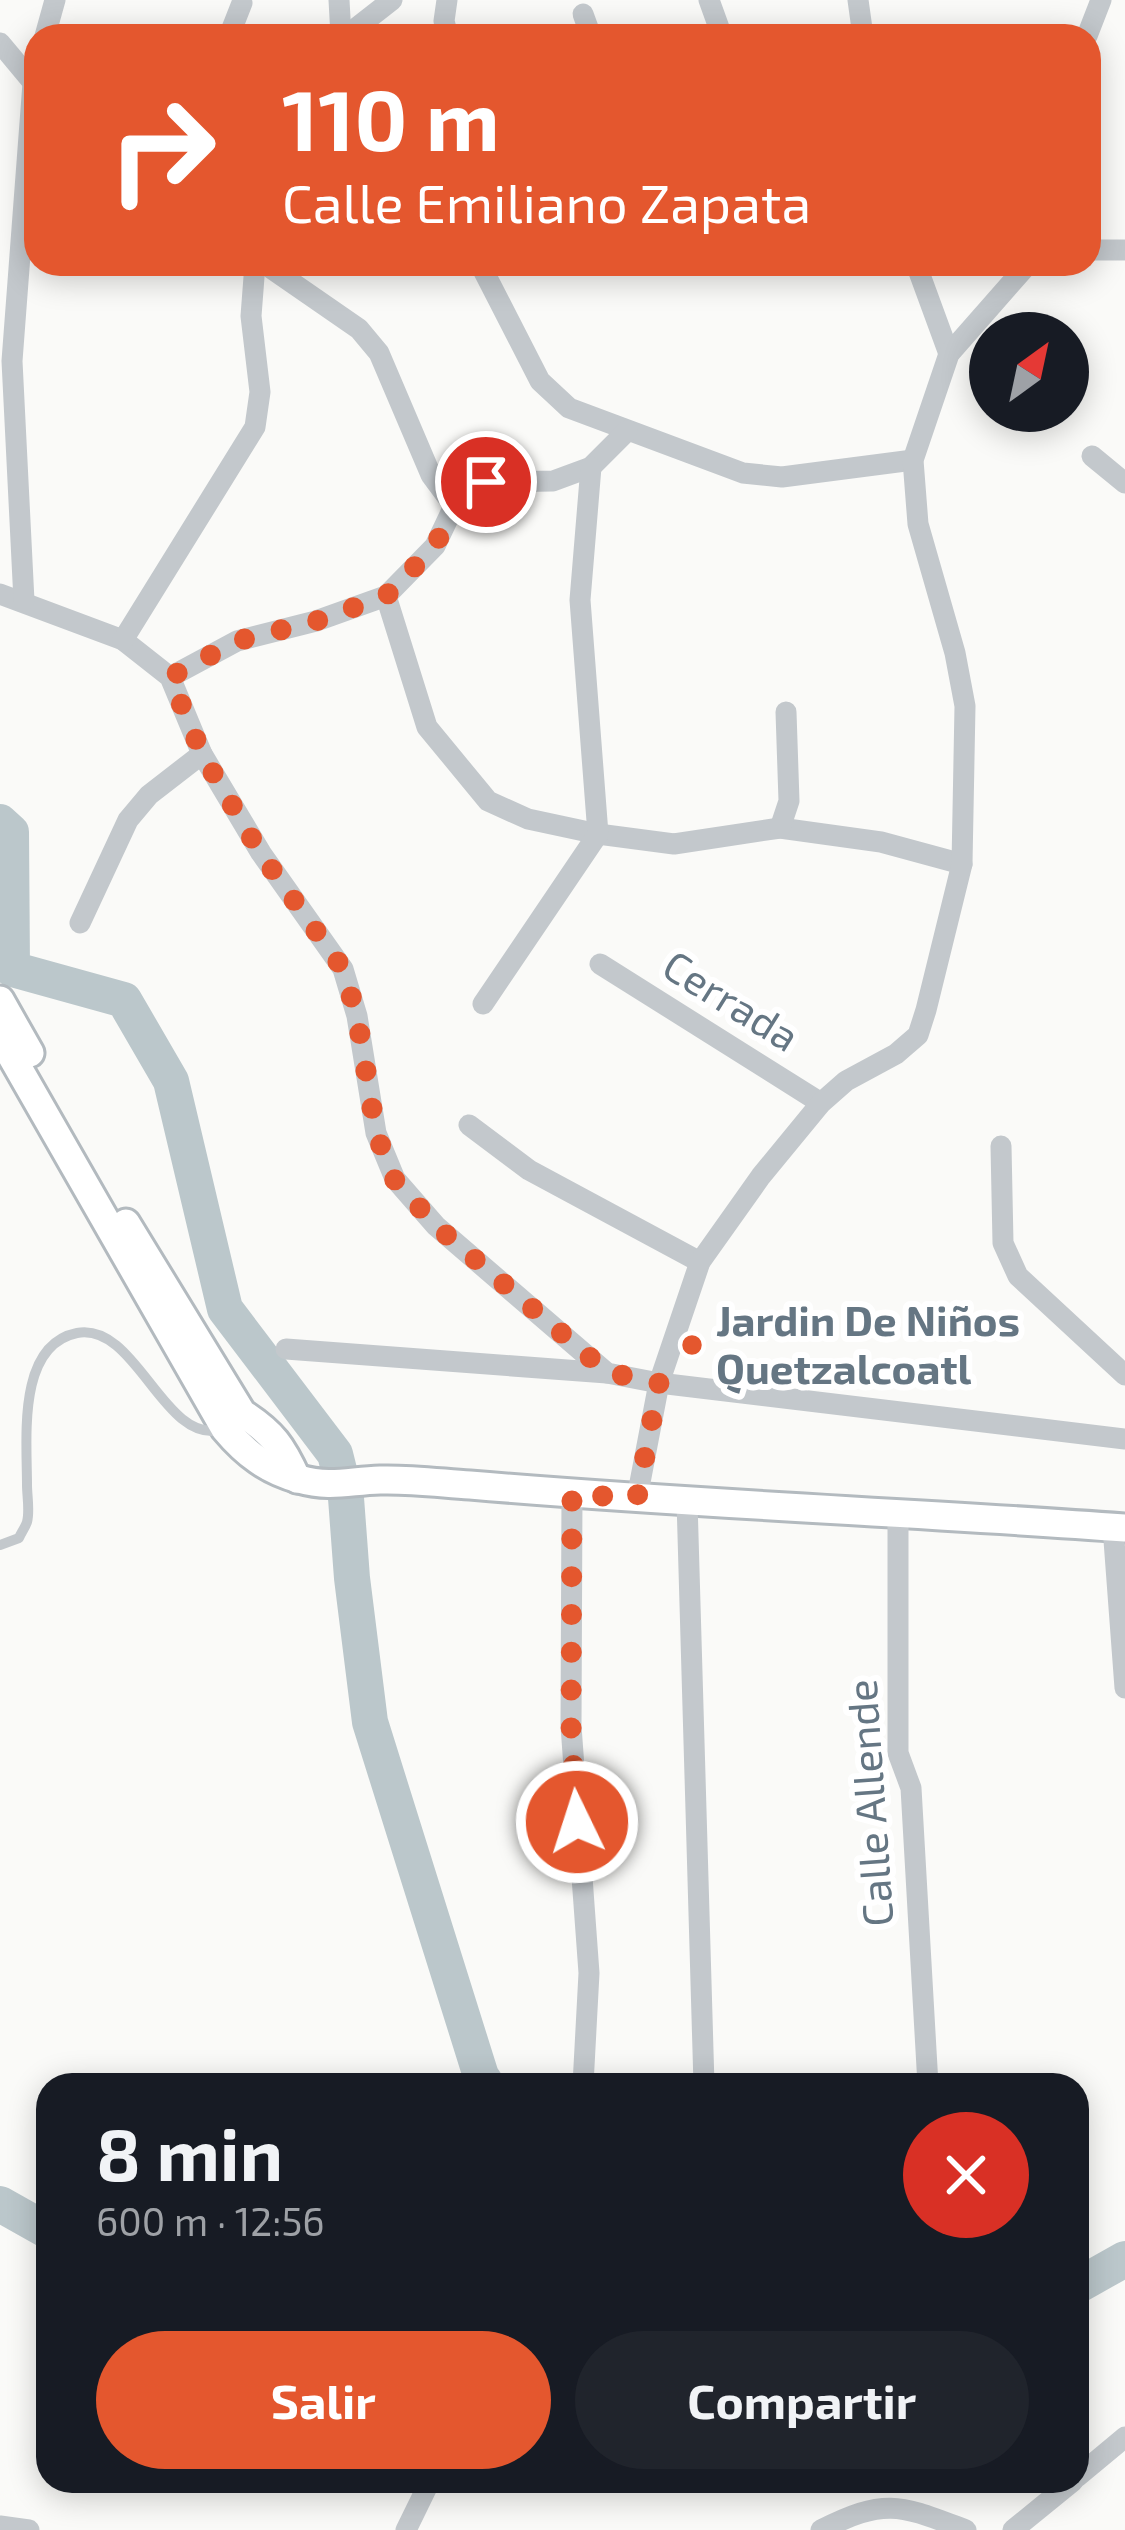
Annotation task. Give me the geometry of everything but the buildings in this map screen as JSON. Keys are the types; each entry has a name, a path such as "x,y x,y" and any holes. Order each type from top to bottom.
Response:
{"main road":[{"path":"0,1000 233,1421"},
{"path":"0,1036 233,1421 264,1428 282,1445 297,1479 332,1486 404,1480 1119,1527"}],"street":[{"path":"359,24 392,0"},
{"path":"234,24 242,3"},
{"path":"583,14 587,24"},
{"path":"0,43 24,68"},
{"path":"24,185 6,359 24,601"},
{"path":"123,640 254,427 260,392 251,316 254,276"},
{"path":"282,276 359,329 379,353 431,475 454,506"},
{"path":"485,276 540,381 569,408 742,473 782,477 913,460"},
{"path":"921,276 950,354"},
{"path":"637,1498 659,1383 700,1262 760,1176 821,1103 846,1082 896,1054 917,1035 926,1010 962,865 964,706 955,653 918,524 913,460 950,354 1018,276"},
{"path":"170,677 237,641 316,621 386,596 435,546 454,506 486,482 553,481 592,467 627,431"},
{"path":"1091,456 1125,483"},
{"path":"483,1004 598,835 580,600 592,467"},
{"path":"0,594 123,640 170,677 202,754 261,854 343,969 357,1016 376,1133 394,1179 436,1226 607,1372"},
{"path":"386,596 428,727 488,801 528,819 598,835 674,844 780,828 881,842 962,865"},
{"path":"780,828 789,800 786,712"},
{"path":"80,923 128,820 149,795 202,754"},
{"name":"Cerrada","path":"600,964 821,1103"},
{"path":"469,1125 529,1170 700,1262"},
{"path":"1001,1146 1003,1243 1018,1276 1125,1375"},
{"path":"286,1348 607,1372 659,1383 1125,1439"},
{"path":"572,1494 571,1726 589,1973 585,2073"},
{"path":"687,1501 704,2073"},
{"name":"Calle Allende","path":"898,1515 898,1753 911,1788 927,2073"},
{"path":"1119,1527 1125,1688"},
{"path":"1089,2467 1125,2437"},
{"path":"406,2530 424,2493"},
{"path":"1013,2530 1058,2493"},
{"path":"821,2530 886,2506 906,2508 966,2530"},
{"path":"0,2526 29,2530"}],"lane":[{"path":"0,1546 19,1538 27,1520 26,1414 42,1357 61,1336 88,1331 111,1340 190,1427 209,1433 233,1421"}],"waterway":[{"path":"0,822 11,832 12,969 124,1000 171,1081 225,1309 335,1454 346,1498 370,1722 480,2073"},
{"path":"0,2204 36,2224"},
{"path":"1089,2279 1125,2259"}],"place":[{"name":"Jardin De Niños Quetzalcoatl","path":"692,1345"}],"route":[{"path":"486,482 454,506 435,546 386,596 316,621 237,641 170,677 202,754 261,854 343,969 357,1016 376,1133 394,1179 436,1226 607,1372 659,1383 637,1498 572,1494 571,1726 577,1822"}]}
